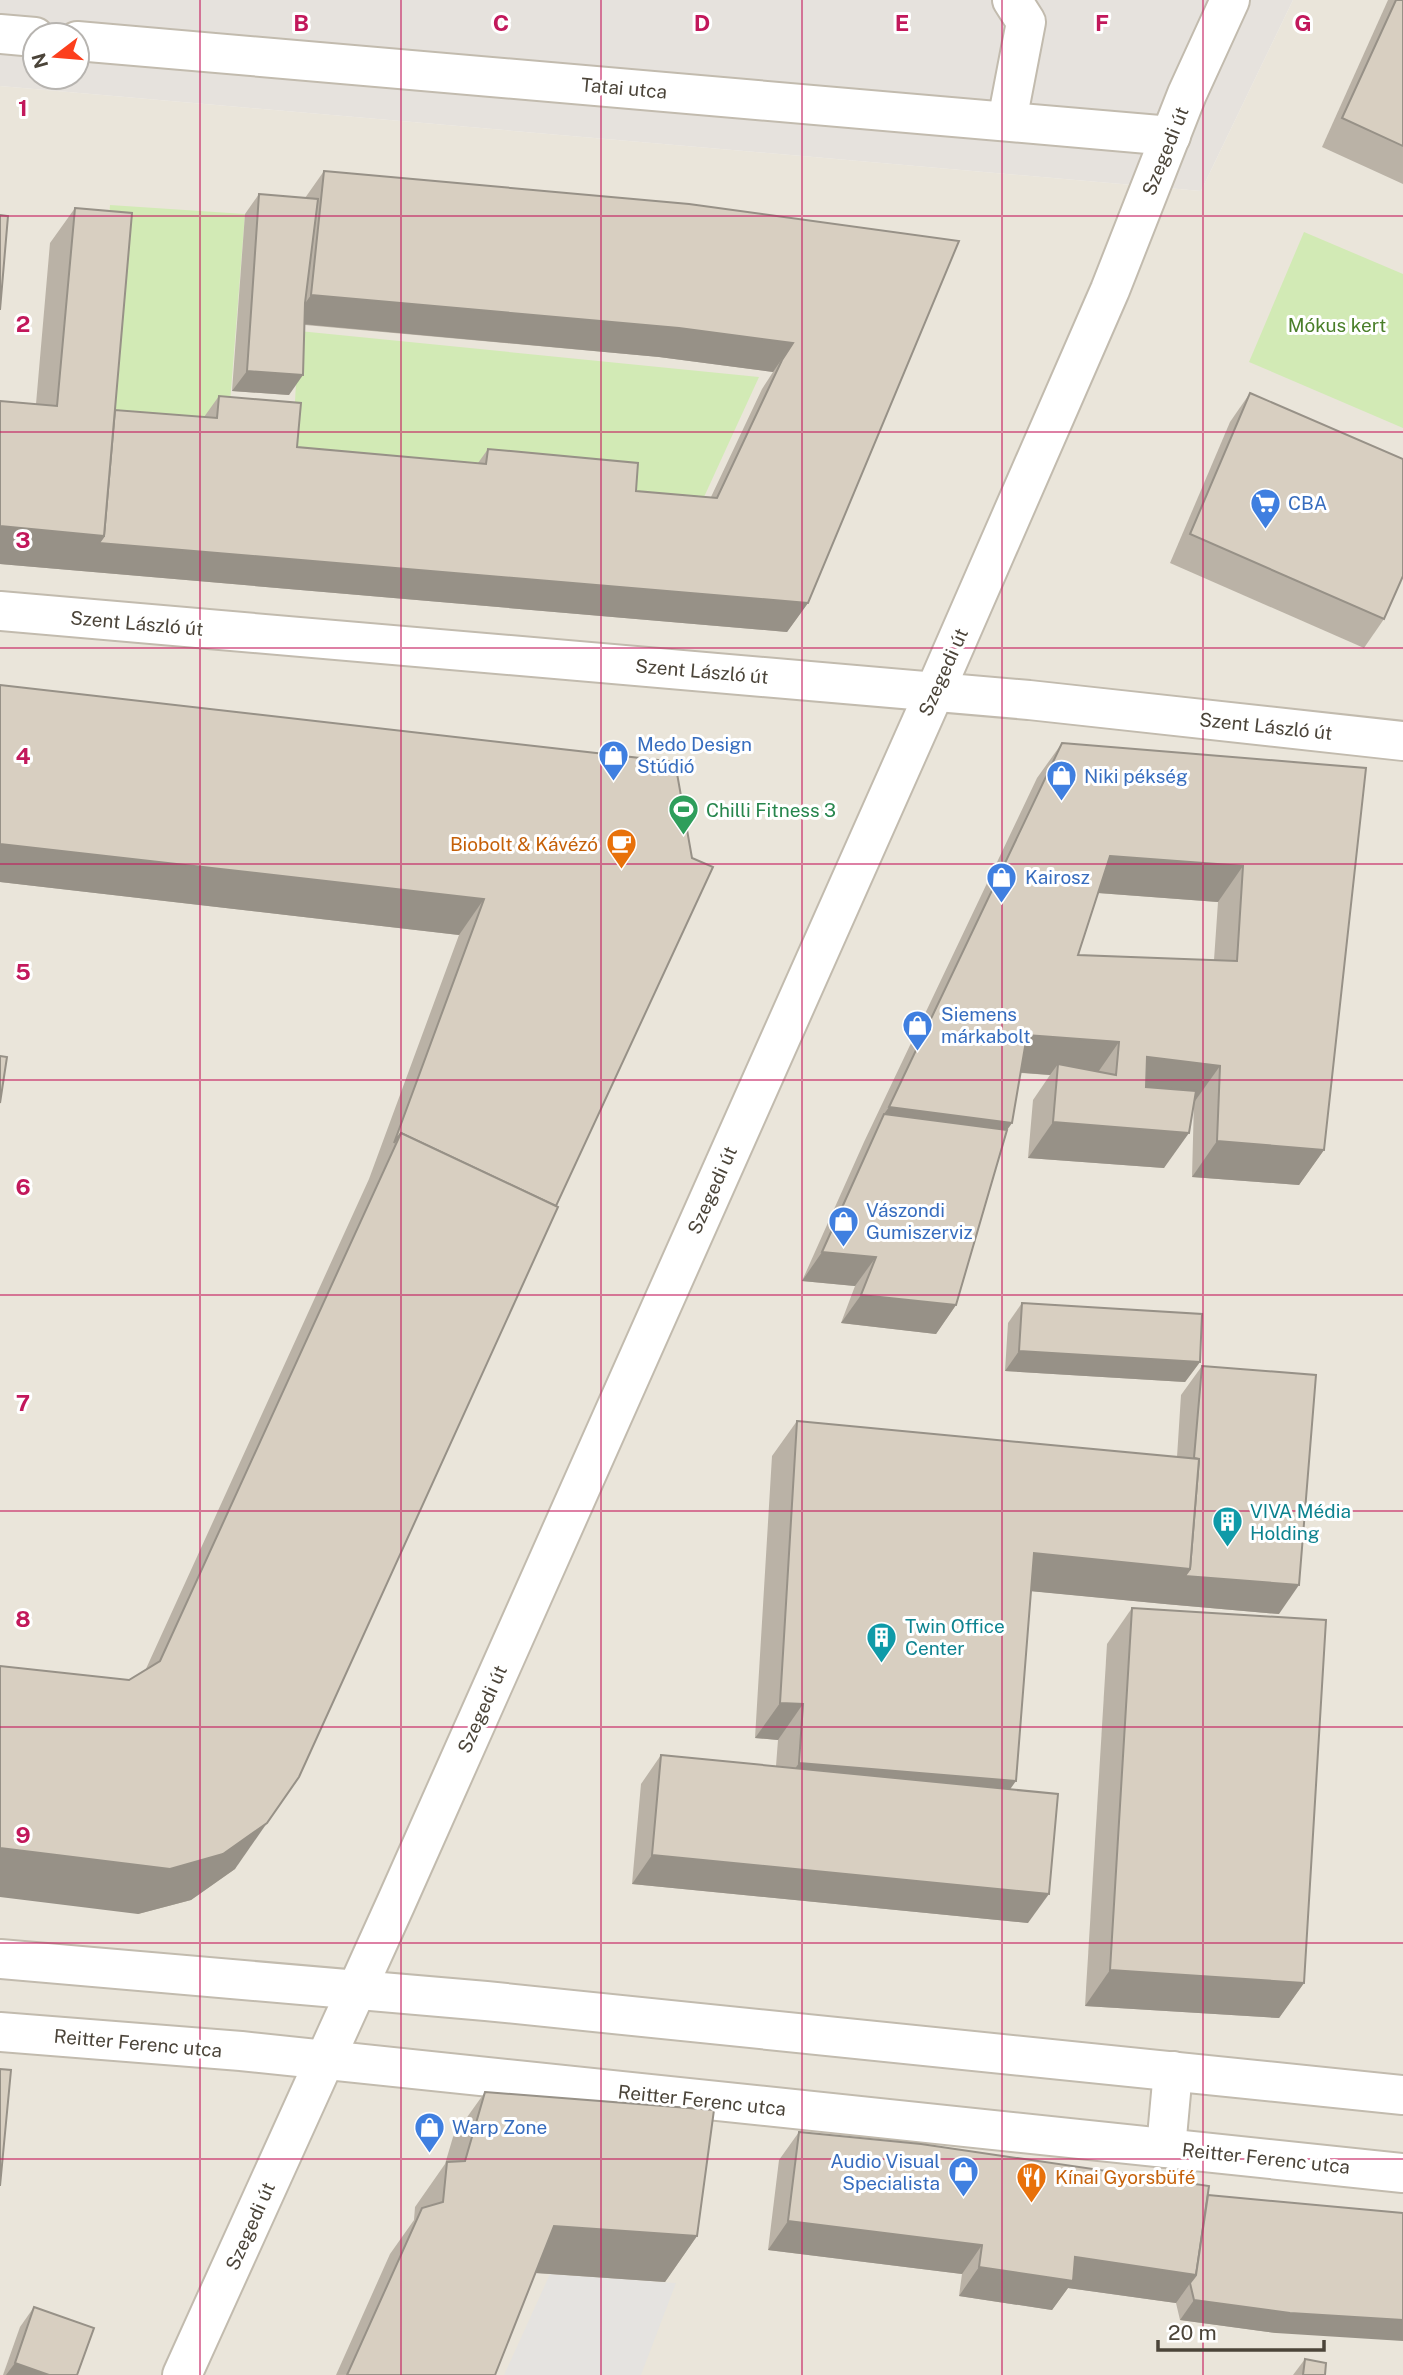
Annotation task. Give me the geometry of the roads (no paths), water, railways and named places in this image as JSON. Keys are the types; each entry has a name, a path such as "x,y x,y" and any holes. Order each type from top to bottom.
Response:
{"street":[{"path":"1007,121 1026,22 1012,0"},
{"name":"Szegedi út","path":"182,2375 396,1903 935,691 1110,290 1171,136 1230,0"},
{"path":"0,34 21,36"},
{"name":"Tatai utca","path":"91,42 1171,136"},
{"name":"Szent László út","path":"0,611 935,691 1403,741"},
{"path":"0,1959 355,1989 1403,2095"},
{"name":"Reitter Ferenc utca","path":"0,2032 323,2061 1403,2173"},
{"path":"1166,2148 1173,2071"}],"place":[{"name":"CBA","path":"1265,530"},
{"name":"Medo Design Stúdió","path":"614,782"},
{"name":"Niki pékség","path":"1061,803"},
{"name":"Chilli Fitness 3","path":"683,837"},
{"name":"Biobolt & Kávézó","path":"621,871"},
{"name":"Kairosz","path":"1002,904"},
{"name":"Siemens márkabolt","path":"918,1052"},
{"name":"Vászondi Gumiszerviz","path":"843,1248"},
{"name":"VIVA Média Holding","path":"1227,1549"},
{"name":"Twin Office Center","path":"882,1664"},
{"name":"Warp Zone","path":"429,2154"},
{"name":"Audio Visual Specialista","path":"963,2199"},
{"name":"Kínai Gyorsbüfé","path":"1032,2204"}],"park label":[{"name":"Mókus kert","path":"1337,325"}]}
